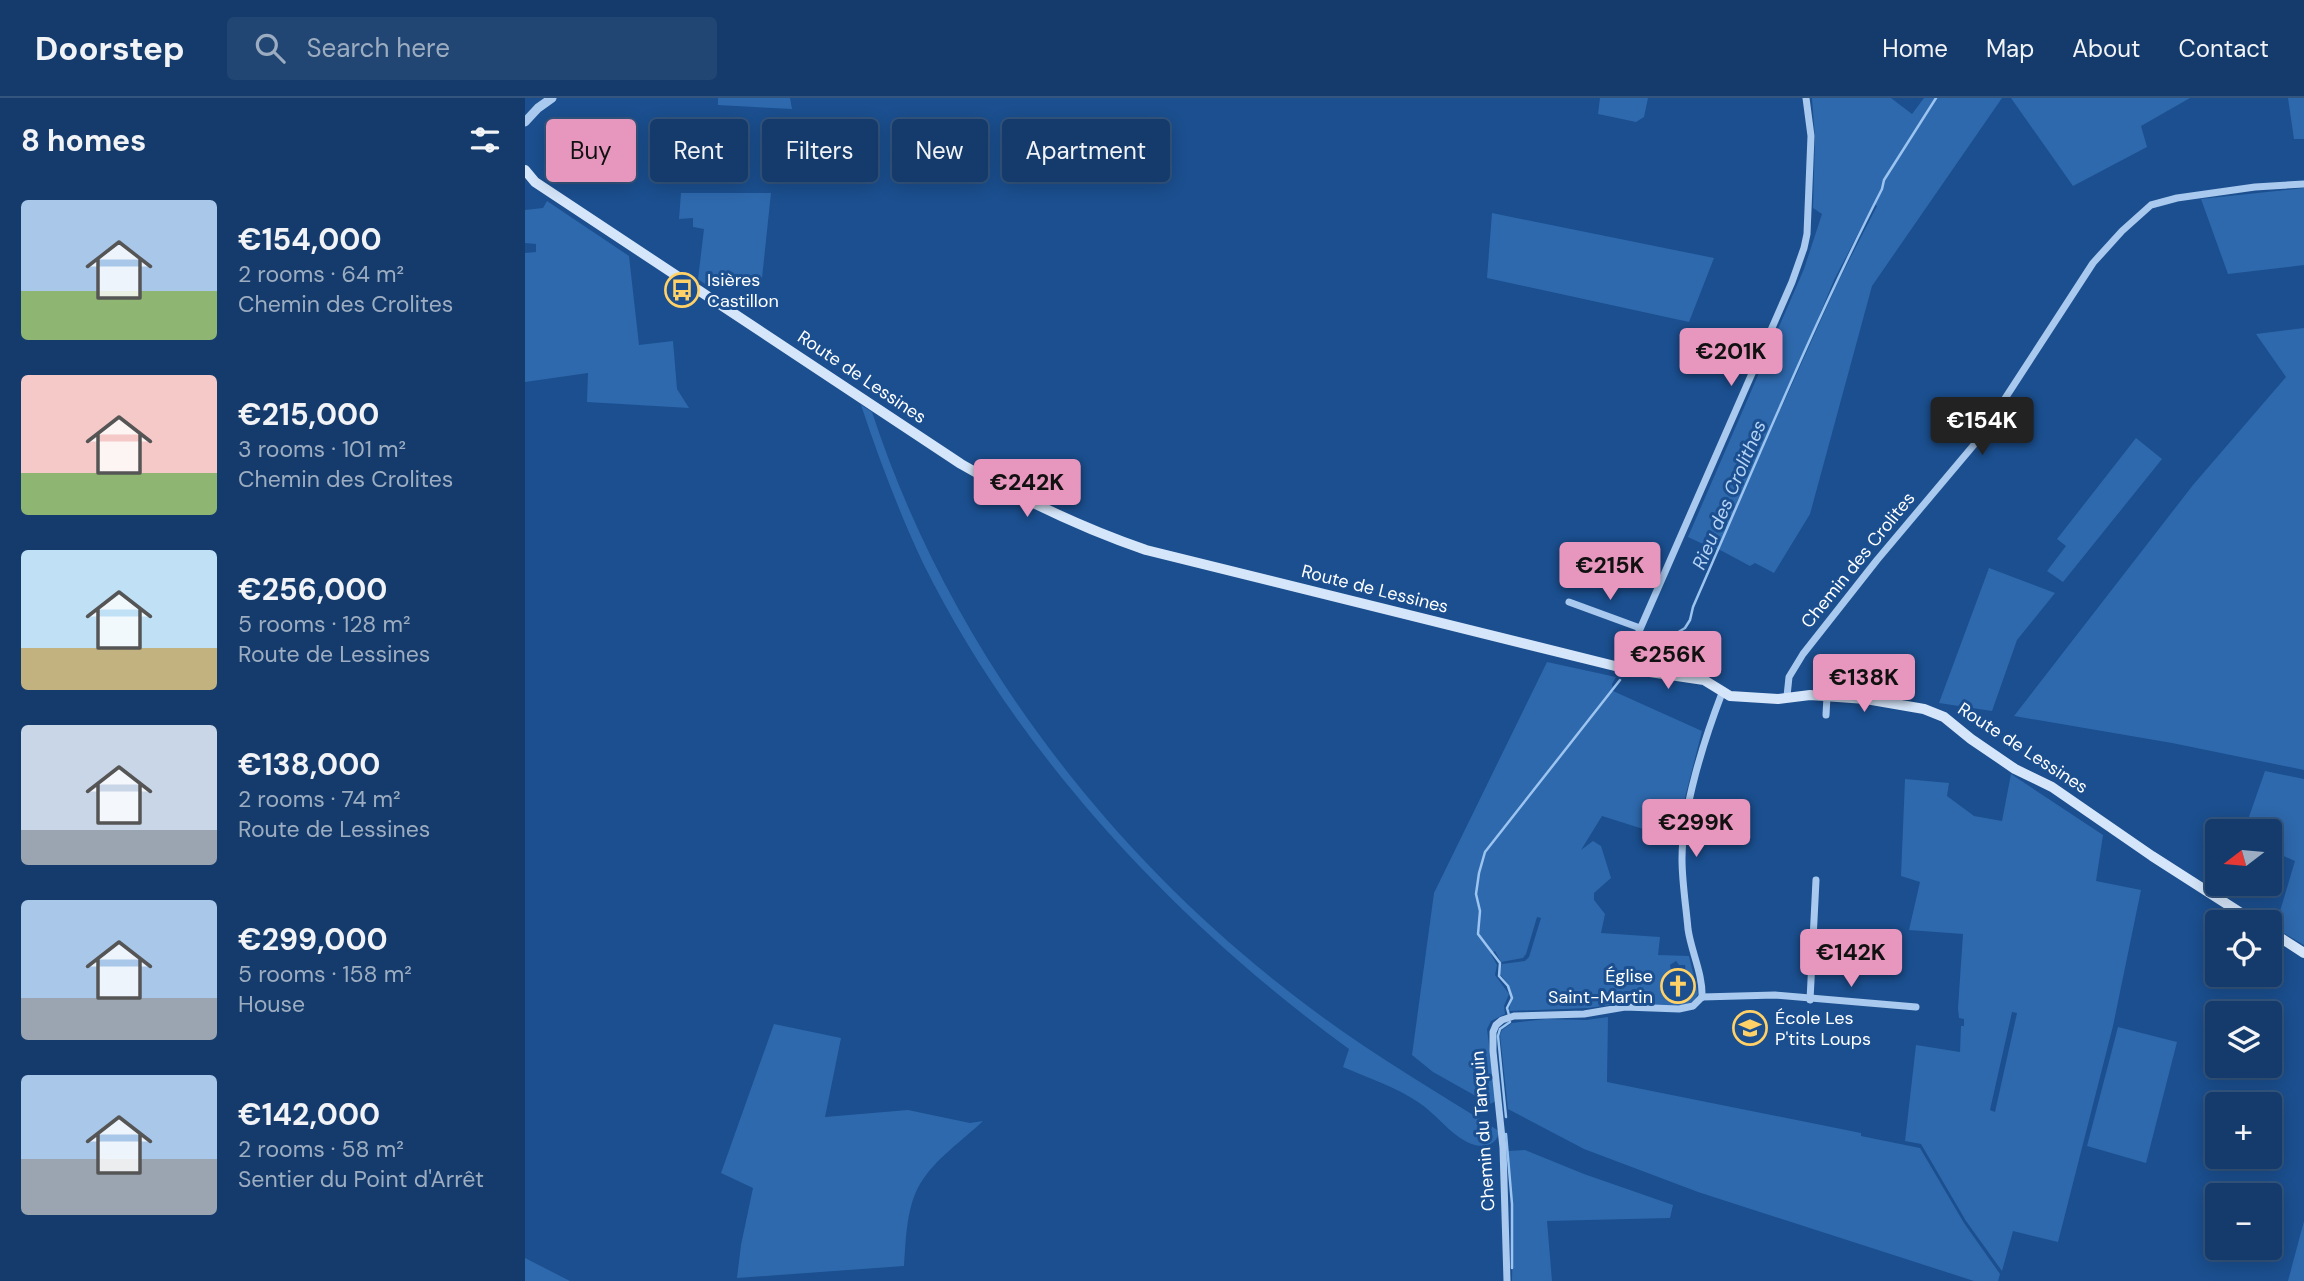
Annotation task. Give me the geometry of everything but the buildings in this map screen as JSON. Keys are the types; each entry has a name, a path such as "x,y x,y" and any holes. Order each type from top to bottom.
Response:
{"main road":[{"name":"Route de Lessines","path":"525,170 547,189 950,457 1026,501 1097,533 1146,550 1623,668 1704,680 1730,696 1827,696 1866,699 1902,705 1944,717 2004,761 2052,787 2236,910"},
{"path":"2282,939 2304,953"}],"street":[{"path":"525,122 552,98"},
{"path":"1623,668 1792,282 1804,248 1807,234 1811,136 1806,98"},
{"name":"Chemin des Crolites","path":"1787,696 1789,677 1803,654 1877,560 1979,440 2093,263 2122,230 2151,205 2177,198 2255,187 2304,184"},
{"path":"1569,602 1640,628"},
{"path":"1722,693 1712,718 1684,830 1682,860 1689,931 1702,997 1775,995 1916,1007"},
{"path":"1826,715 1827,696"},
{"path":"1810,1000 1816,880"},
{"name":"Chemin du Tanquin","path":"1507,1281 1503,1148 1493,1051 1493,1031 1496,1025 1514,1016 1584,1014 1625,1007 1679,1009 1693,1006 1702,997"}],"shaded area":[{"path":"718,98 790,98 792,109 718,105"},
{"path":"1600,98 1648,98 1644,117 1636,122 1598,114"},
{"path":"1812,98 1891,98 1912,114 1924,98 2002,98 1872,286 1810,514 1774,573 1755,563 1750,566 1709,544 1705,545 1688,537 1804,269 1822,214 1813,208 1815,138","holes":["1874,203 1877,206 1838,282 1780,411 1834,280"]},
{"path":"2011,98 2190,98 2141,126 2147,147 2073,186"},
{"path":"2288,98 2304,98 2304,139 2294,139"},
{"path":"2304,188 2304,265 2228,274 2201,199"},
{"path":"681,193 771,193 762,278 709,276 705,284 698,279 704,229 693,227 693,218 679,219"},
{"path":"547,201 629,256 639,345 673,341 677,389 689,408 587,402 588,373 525,382 525,253 536,252 536,244 525,243 525,210 543,208"},
{"path":"1492,213 1714,258 1689,322 1487,278"},
{"path":"2304,328 2304,770 2172,743 2014,716 2193,485 2286,377 2256,334"},
{"path":"861,405 872,412 905,500 945,584 992,666 1045,743 1104,816 1168,885 1236,948 1355,1040 1499,1131 1491,1144 1484,1146 1467,1142 1409,1097 1343,1067 1349,1049 1285,1000 1224,948 1164,891 1107,831 1054,768 1005,702 961,634 914,544"},
{"path":"2136,438 2162,459 2063,582 2047,571 2066,546 2057,539"},
{"path":"1989,568 2055,593 2017,640 1992,711 1939,703"},
{"path":"1547,662 1616,677 1612,684 1613,691 1702,731 1678,825 1678,840 1602,816 1581,850 1593,841 1601,846 1611,878 1594,893 1594,900 1605,914 1601,933 1660,937 1658,955 1689,956 1698,994 1694,1000 1674,1006 1643,1004 1641,998 1624,997 1623,1003 1588,1008 1509,1011 1511,990 1499,973 1502,964 1525,961 1529,957 1541,918 1537,917 1523,958 1501,962 1495,951 1491,954 1497,965 1495,975 1509,994 1504,1006 1505,1014 1491,1021 1487,1029 1496,1101 1490,1104 1433,1072 1412,1055 1434,893","holes":["1676,961 1679,965 1685,965 1686,973 1683,973 1687,995 1683,996 1684,1000 1678,1001 1677,998 1672,998 1669,976 1670,965"]},
{"path":"2265,771 2304,779 2304,945 2282,932 2280,910 2295,861 2282,855 2282,819 2248,819"},
{"path":"2011,774 2103,835 2096,881 2141,890 2113,1026 2058,1242 2013,1231 2002,1271 1966,1221 1921,1144 1905,1141 1916,1045 1960,1052 1961,1026 1964,1026 1964,1019 1959,1018 1958,1008 1963,934 1909,930 1920,882 1901,876 1905,779 1949,783 1947,796 1974,816 2002,821","holes":["2012,1012 2017,1013 1995,1112 1990,1110"]},
{"path":"1608,1017 1607,1082 1861,1133 1861,1136 1920,1148 1964,1223 2000,1274 1998,1281 1974,1281 1698,1192 1584,1149 1508,1109 1500,1035 1502,1030 1512,1023"},
{"path":"774,1024 841,1038 825,1117 908,1110 970,1123 983,1121 941,1158 915,1193 909,1214 904,1266 737,1278 753,1188 721,1173"},
{"path":"2118,1027 2177,1042 2146,1163 2087,1146"},
{"path":"1525,1150 1673,1205 1670,1218 1547,1221 1552,1281 1512,1281 1513,1231 1508,1151"},
{"path":"2304,1221 2304,1281 2288,1281"},
{"path":"525,1258 570,1281 525,1281"}],"waterway":[{"name":"Rieu des Crolithes","path":"1639,661 1685,628 1690,620 1693,607 1784,397 1884,180 1936,98"},
{"name":"Rieu des Crolithes","path":"1509,1015 1507,1008 1512,998 1508,986 1499,976 1500,963 1478,934 1480,911 1476,894 1485,852 1620,680"},
{"name":"Rieu des Crolithes","path":"1506,1117 1498,1036 1500,1029 1510,1022"},
{"name":"Rieu des Crolithes","path":"1506,1134 1512,1204 1512,1268"}],"place":[{"name":"Isières Castillon","path":"682,290"},
{"name":"Église Saint-Martin","path":"1678,986"},
{"name":"École Les P'tits Loups","path":"1750,1028"}]}
